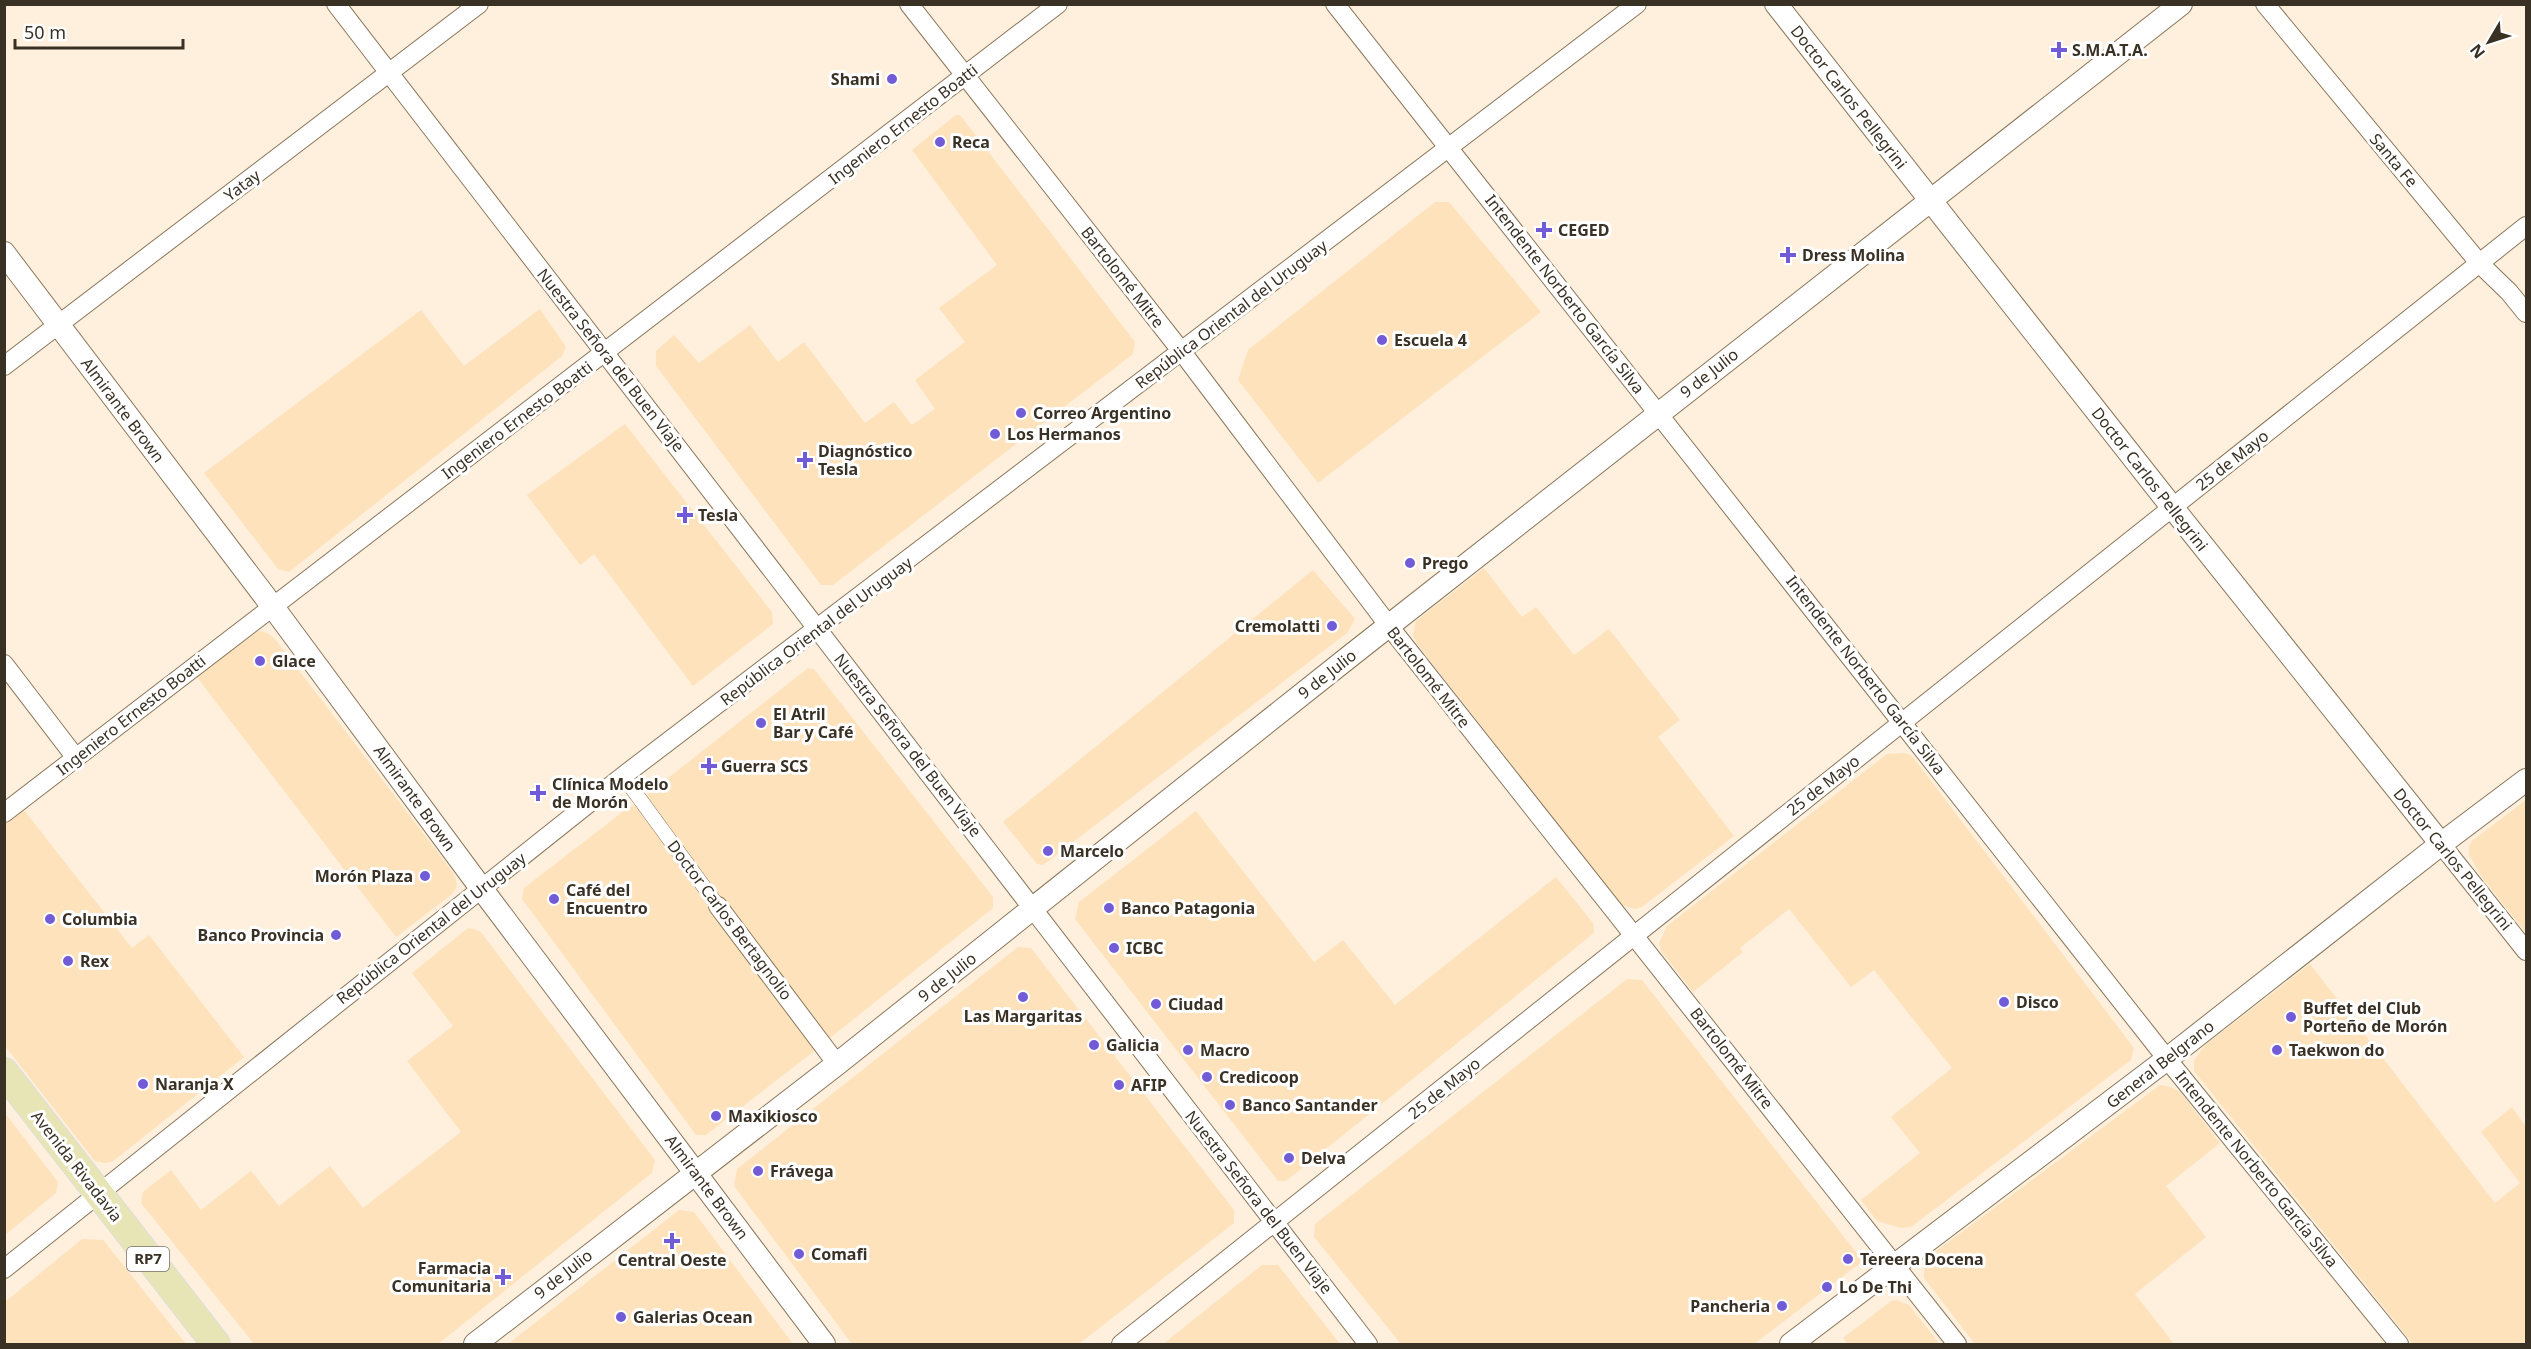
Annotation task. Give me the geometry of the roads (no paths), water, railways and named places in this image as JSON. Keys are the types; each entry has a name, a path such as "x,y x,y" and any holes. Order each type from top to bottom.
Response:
{"main road":[{"name":"Avenida Rivadavia","path":"4,1072 216,1344"}],"street":[{"name":"Nuestra Señora del Buen Viaje","path":"336,4 1368,1344"},
{"name":"Yatay","path":"4,366 479,4"},
{"name":"Bartolomé Mitre","path":"909,4 1182,352 1389,626 1957,1344"},
{"name":"Ingeniero Ernesto Boatti","path":"4,813 1058,4"},
{"name":"Intendente Norberto García Silva","path":"1335,4 2168,1059 2399,1344"},
{"name":"República Oriental del Uruguay","path":"4,1269 623,776 1637,4"},
{"name":"Doctor Carlos Pellegrini","path":"1776,4 1930,202 2526,951"},
{"name":"9 de Julio","path":"475,1344 695,1171 837,1064 1659,412 2181,4"},
{"name":"Santa Fe","path":"2265,4 2480,264 2509,292 2526,313"},
{"name":"25 de Mayo","path":"1121,1344 1275,1224 1633,935 2526,226"},
{"name":"Almirante Brown","path":"4,253 273,607 824,1344"},
{"path":"4,664 76,758"},
{"name":"Doctor Carlos Bertagnolio","path":"623,776 837,1064"},
{"name":"General Belgrano","path":"1791,1344 2168,1059 2526,780"}],"place":[{"name":"S.M.A.T.A.","path":"2059,50"},
{"name":"Shami","path":"892,79"},
{"name":"Reca","path":"940,142"},
{"name":"CEGED","path":"1544,230"},
{"name":"Dress Molina","path":"1788,255"},
{"name":"Escuela 4","path":"1382,340"},
{"name":"Correo Argentino","path":"1021,413"},
{"name":"Los Hermanos","path":"995,434"},
{"name":"Diagnóstico Tesla","path":"805,460"},
{"name":"Tesla","path":"685,515"},
{"name":"Prego","path":"1410,563"},
{"name":"Cremolatti","path":"1332,626"},
{"name":"Glace","path":"260,661"},
{"name":"El Atril Bar y Café","path":"761,723"},
{"name":"Guerra SCS","path":"709,766"},
{"name":"Clínica Modelo de Morón","path":"538,793"},
{"name":"Marcelo","path":"1048,851"},
{"name":"Morón Plaza","path":"425,876"},
{"name":"Café del Encuentro","path":"554,899"},
{"name":"Banco Patagonia","path":"1109,908"},
{"name":"Columbia","path":"50,919"},
{"name":"Banco Provincia","path":"336,935"},
{"name":"ICBC","path":"1114,948"},
{"name":"Rex","path":"68,961"},
{"name":"Las Margaritas","path":"1023,997"},
{"name":"Disco","path":"2004,1002"},
{"name":"Ciudad","path":"1156,1004"},
{"name":"Buffet del Club Porteño de Morón","path":"2291,1017"},
{"name":"Galicia","path":"1094,1045"},
{"name":"Macro","path":"1188,1050"},
{"name":"Taekwon do","path":"2277,1050"},
{"name":"Credicoop","path":"1207,1077"},
{"name":"Naranja X","path":"143,1084"},
{"name":"AFIP","path":"1119,1085"},
{"name":"Banco Santander","path":"1230,1105"},
{"name":"Maxikiosco","path":"716,1116"},
{"name":"Delva","path":"1289,1158"},
{"name":"Frávega","path":"758,1171"},
{"name":"Central Oeste","path":"672,1241"},
{"name":"Comafi","path":"799,1254"},
{"name":"Tereera Docena","path":"1848,1259"},
{"name":"Farmacia Comunitaria","path":"503,1277"},
{"name":"Lo De Thi","path":"1827,1287"},
{"name":"Pancheria","path":"1782,1306"},
{"name":"Galerias Ocean","path":"621,1317"}]}
